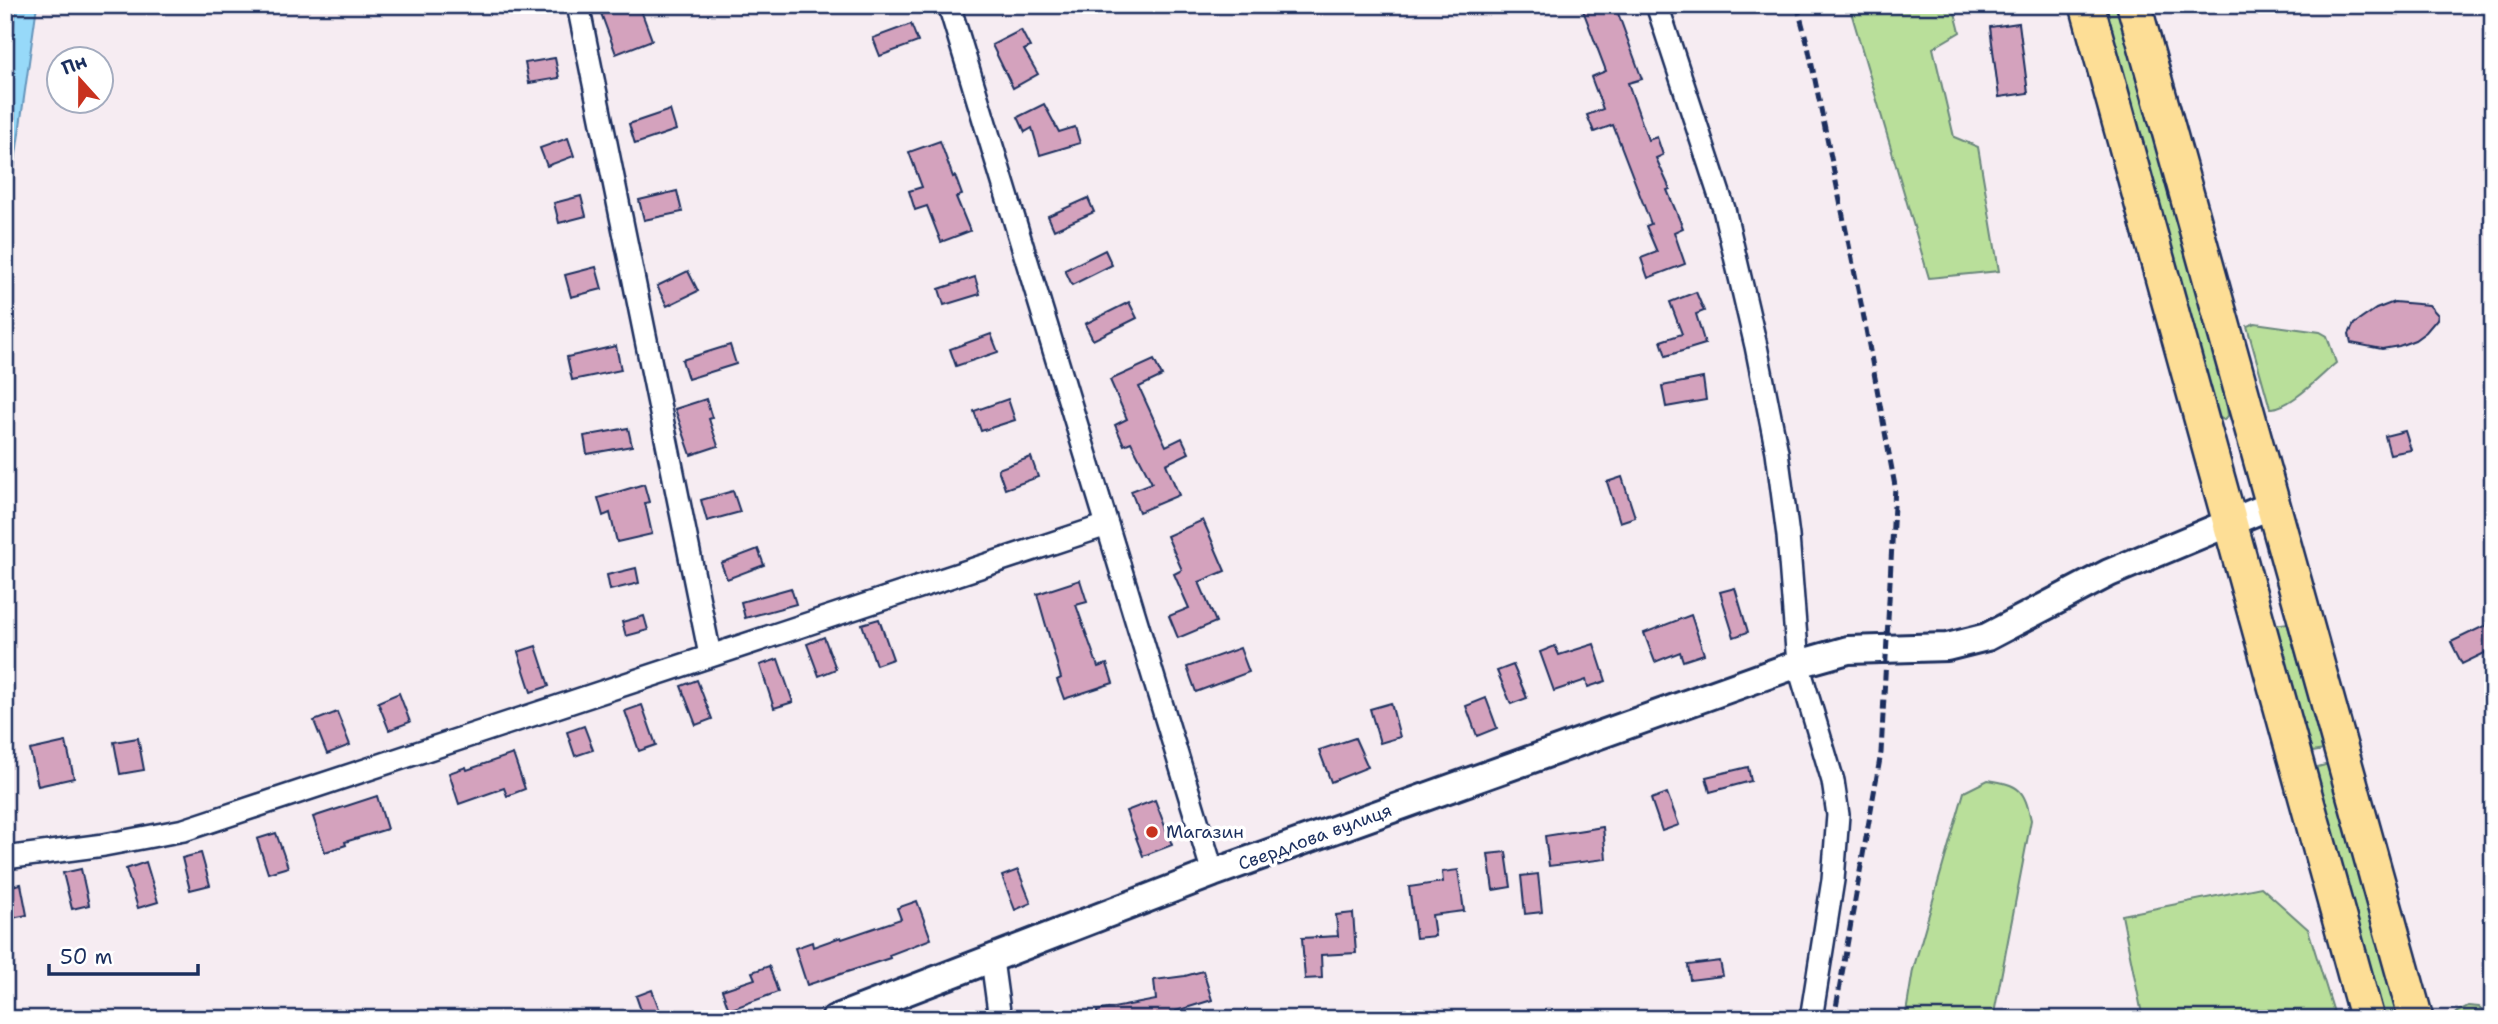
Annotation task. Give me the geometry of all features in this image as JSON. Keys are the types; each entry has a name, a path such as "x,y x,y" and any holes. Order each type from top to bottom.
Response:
{"main road":[{"path":"2087,5 2367,1019"},
{"path":"2134,5 2416,1019"}],"street":[{"path":"578,5 710,655"},
{"path":"949,5 1213,873"},
{"path":"1657,5 1724,209 1756,346 1777,452 1788,536 1798,664 1833,781 1838,815 1833,880 1811,1019"},
{"name":"Свердлова вулиця","path":"835,1019 1213,873 1798,664 1848,650 1947,647 1987,638 2109,573 2272,505"},
{"path":"5,858 104,845 184,830 1107,525"},
{"path":"992,960 1000,1019"}],"green space":[{"path":"5,5 16,5 5,91"},
{"path":"1849,5 1953,5 1960,32 1933,48 1954,137 1978,147 1999,271 1929,278"},
{"path":"2103,5 2118,5 2226,399 2228,416 2224,420 2216,416"},
{"path":"2255,323 2320,332 2327,336 2336,363 2295,398 2270,408 2247,326"},
{"path":"2287,623 2324,750 2312,752 2274,625"},
{"path":"2329,764 2400,1019 2385,1019 2314,768"},
{"path":"1988,780 2019,790 2026,801 2031,820 1993,1019 1905,1019 1913,970 1964,792"},
{"path":"2261,887 2308,929 2336,1019 2143,1019 2122,915"},
{"path":"2468,1006 2479,1007 2493,1019 2455,1019 2457,1012"}],"water":[{"path":"16,5 37,5 5,233 5,91"}],"building":[{"path":"598,5 639,5 652,40 616,54"},
{"path":"1581,5 1615,5 1642,79 1628,83 1648,140 1657,137 1663,155 1656,158 1683,228 1674,232 1685,264 1648,278 1641,258 1657,252 1646,226 1651,224 1613,125 1594,132 1587,115 1603,109 1591,77 1606,71"},
{"path":"2019,23 2028,93 1999,97 1990,27"},
{"path":"911,24 918,42 880,56 873,38"},
{"path":"1021,30 1030,47 1024,50 1038,74 1013,88 992,45"},
{"path":"555,58 559,78 529,83 525,63"},
{"path":"1044,104 1059,132 1075,127 1080,143 1040,155 1032,128 1025,132 1018,117"},
{"path":"670,110 676,130 635,144 629,124"},
{"path":"568,138 574,156 547,166 540,148"},
{"path":"940,141 962,195 956,197 970,231 941,242 927,206 915,210 909,191 922,187 909,152"},
{"path":"677,191 682,212 644,220 639,200"},
{"path":"581,196 586,216 559,223 554,203"},
{"path":"1088,198 1094,212 1054,230 1048,216"},
{"path":"1105,250 1112,265 1072,285 1065,270"},
{"path":"596,267 602,289 571,297 565,275"},
{"path":"688,271 698,291 667,306 657,286"},
{"path":"975,277 980,294 944,305 939,289"},
{"path":"1696,292 1704,311 1696,314 1705,344 1666,356 1661,341 1682,334 1670,302"},
{"path":"1129,302 1137,318 1093,340 1085,324"},
{"path":"2394,302 2429,305 2438,315 2437,319 2415,340 2399,346 2382,349 2351,343 2349,334 2354,324 2376,309"},
{"path":"991,334 998,352 956,366 950,349"},
{"path":"730,345 736,364 688,379 682,360"},
{"path":"616,346 621,370 572,380 567,357"},
{"path":"1154,360 1162,376 1139,387 1166,446 1182,438 1189,453 1166,464 1179,495 1139,512 1131,491 1152,483 1131,442 1124,445 1115,425 1127,419 1110,380"},
{"path":"1703,378 1706,400 1666,407 1662,386"},
{"path":"706,399 718,446 691,455 675,409"},
{"path":"1008,399 1015,420 981,431 974,411"},
{"path":"628,428 632,446 587,454 584,436"},
{"path":"2405,431 2411,450 2390,454 2385,436"},
{"path":"1031,457 1038,477 1005,489 998,469"},
{"path":"1622,477 1635,517 1620,522 1607,482"},
{"path":"644,484 652,534 617,542 610,513 603,516 598,498"},
{"path":"733,491 740,512 707,521 701,500"},
{"path":"1203,520 1225,571 1199,582 1216,622 1178,638 1169,616 1189,608 1174,574 1182,570 1167,536"},
{"path":"758,549 764,565 727,579 721,563"},
{"path":"636,568 639,583 610,590 607,575"},
{"path":"1080,580 1087,602 1076,605 1098,667 1107,664 1113,683 1064,699 1057,680 1061,678 1037,594"},
{"path":"791,588 796,604 745,618 741,602"},
{"path":"1735,588 1748,632 1734,637 1720,592"},
{"path":"1691,615 1704,654 1683,661 1680,652 1655,662 1644,633"},
{"path":"644,616 648,630 626,636 622,622"},
{"path":"879,619 893,659 876,665 862,624"},
{"path":"2486,625 2493,639 2493,649 2462,664 2451,642"},
{"path":"824,637 836,669 819,676 807,644"},
{"path":"1594,644 1606,681 1588,687 1586,680 1554,691 1540,652 1555,646 1559,655"},
{"path":"536,646 549,686 531,692 518,652"},
{"path":"1240,648 1249,672 1196,692 1187,667"},
{"path":"778,659 793,702 774,708 760,665"},
{"path":"1513,665 1527,698 1511,704 1497,671"},
{"path":"697,680 712,719 696,725 681,686"},
{"path":"399,693 410,722 389,730 378,702"},
{"path":"1486,698 1497,728 1477,736 1466,706"},
{"path":"1391,703 1400,737 1380,743 1370,709"},
{"path":"642,705 656,745 639,751 625,711"},
{"path":"337,712 350,745 327,754 314,721"},
{"path":"584,726 593,750 575,756 567,732"},
{"path":"138,738 144,770 120,774 114,742"},
{"path":"1355,738 1368,767 1331,782 1319,750"},
{"path":"66,742 74,778 38,786 30,750"},
{"path":"513,754 525,789 507,796 504,788 459,804 449,773 466,767 467,770"},
{"path":"1748,767 1751,781 1710,792 1706,777"},
{"path":"1667,793 1679,825 1662,831 1651,799"},
{"path":"377,796 387,829 345,842 346,845 325,852 313,817"},
{"path":"1155,800 1172,845 1143,856 1126,811"},
{"path":"1603,827 1606,859 1549,866 1545,836"},
{"path":"276,833 288,867 268,873 257,839"},
{"path":"1506,852 1511,887 1493,890 1488,854"},
{"path":"201,853 210,885 190,890 182,858"},
{"path":"146,862 158,902 138,908 126,869"},
{"path":"81,869 89,905 72,909 63,873"},
{"path":"1018,870 1031,903 1015,910 1002,876"},
{"path":"1458,870 1464,911 1432,915 1435,936 1416,938 1409,887 1443,882 1442,872"},
{"path":"1538,874 1542,912 1525,914 1521,876"},
{"path":"21,884 27,915 12,918 6,887"},
{"path":"917,901 931,939 889,955 890,958 807,985 795,948 812,942 813,947 901,919 897,908"},
{"path":"1353,913 1356,953 1321,955 1322,978 1305,979 1302,938 1338,936 1336,915"},
{"path":"1720,961 1723,976 1690,980 1688,965"},
{"path":"769,966 778,992 729,1010 722,990 755,979 752,972"},
{"path":"1203,971 1212,1000 1176,1011 1177,1019 1098,1019 1097,1011 1156,1000 1154,980"},
{"path":"652,990 663,1019 644,1019 636,996"}],"railway":[{"path":"1797,5 1808,46 1863,313 1895,486 1881,753 1834,1019"}],"place":[{"name":"Mагазин","path":"1152,832"}]}
